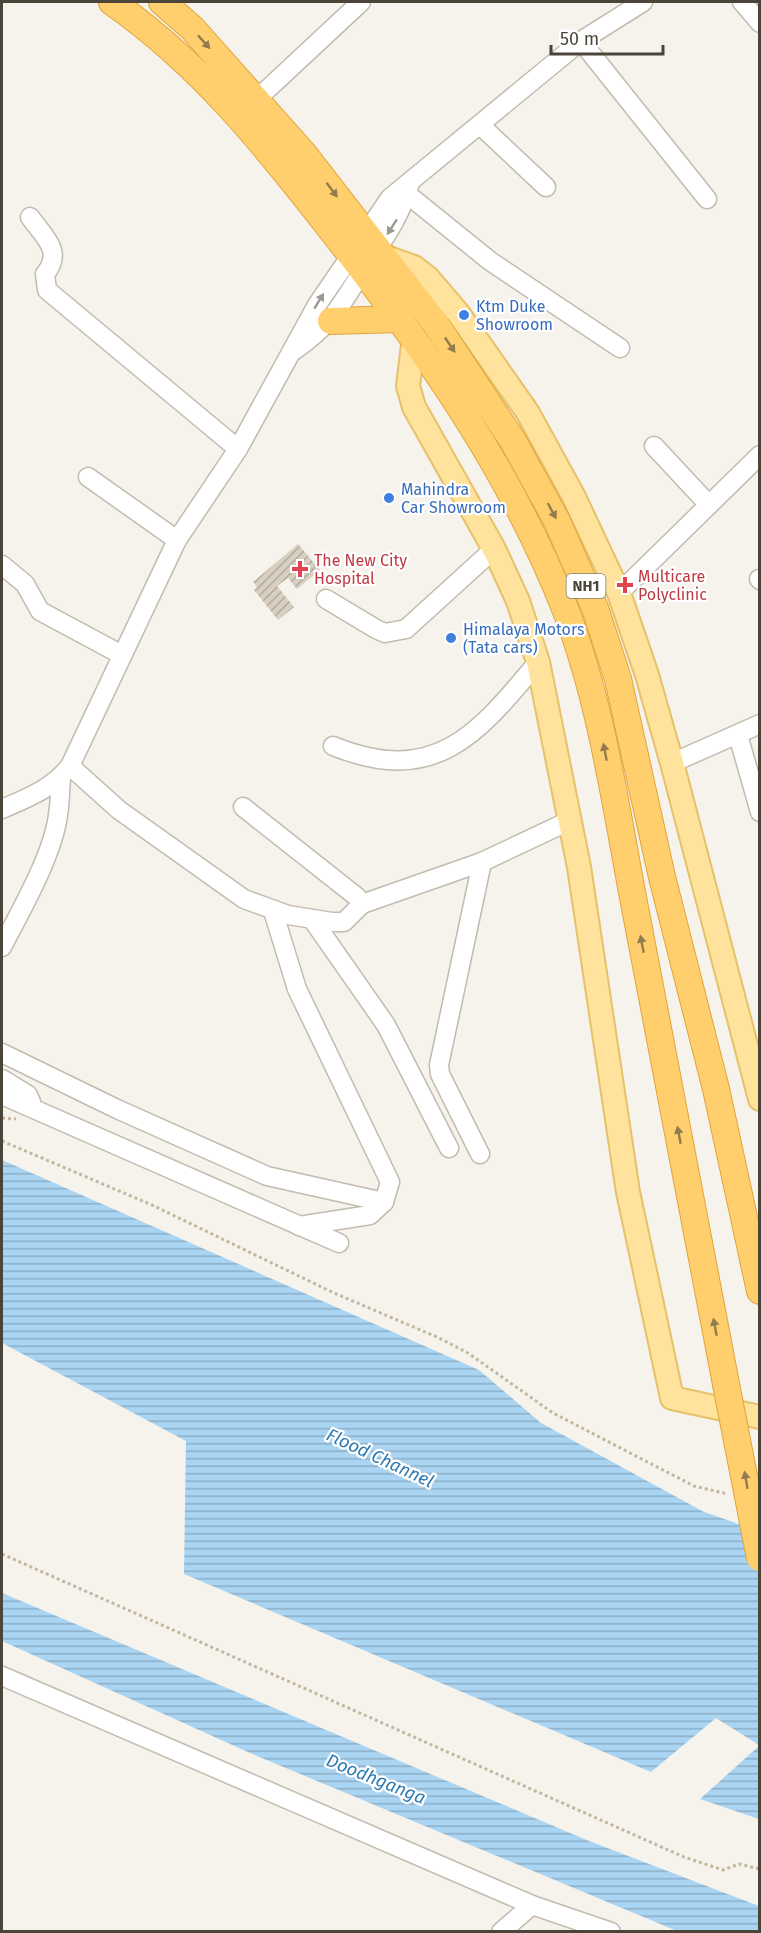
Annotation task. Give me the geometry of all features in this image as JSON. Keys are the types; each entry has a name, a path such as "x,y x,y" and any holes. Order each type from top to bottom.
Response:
{"highway":[{"name":"NH1","path":"112,2 172,49 226,100 435,323 513,441 557,521 595,608 618,679 662,877 730,1147 759,1291"},
{"name":"NH1","path":"167,3 257,99 304,154 368,253 407,328 463,410 508,487 551,575 579,652 605,755 759,1558"},
{"path":"331,321 407,328"}],"main road":[{"path":"368,253 414,267 428,278 458,314 509,386 552,453 619,593 647,675 672,763 756,1068 759,1099"},
{"path":"407,328 408,386 414,407 494,549 519,601 538,662 571,820 627,1192 672,1398 759,1417"}],"street":[{"path":"257,99 361,2"},
{"path":"293,351 331,321 368,253 390,198 410,186 581,41 643,2"},
{"path":"742,2 759,23"},
{"path":"581,41 707,200"},
{"path":"480,125 546,187"},
{"path":"410,186 490,261 620,348"},
{"path":"30,217 54,251 54,264 45,274 47,290 238,449"},
{"path":"2,947 26,900 51,841 58,817 65,772 177,540 238,449 317,305 368,253"},
{"path":"654,446 709,505"},
{"path":"619,593 759,455"},
{"path":"88,477 177,540"},
{"path":"326,599 385,633 406,629 494,549"},
{"path":"2,565 25,584 40,611 122,655"},
{"path":"333,746 356,755 382,761 404,762 437,754 484,723 538,662"},
{"path":"672,763 759,724"},
{"path":"738,735 759,812"},
{"path":"2,809 38,793 65,772"},
{"path":"65,772 244,899 273,911 312,919 344,922 362,904 482,862 571,820"},
{"path":"243,807 348,890 362,904"},
{"path":"480,1154 440,1074 439,1065 451,1020 482,862"},
{"path":"273,911 297,989 390,1182 384,1202 370,1215 299,1226"},
{"path":"312,919 386,1025 449,1148"},
{"path":"2,1053 117,1109 267,1176 384,1202"},
{"path":"2,1079 28,1095 34,1109"},
{"path":"2,1095 339,1243"},
{"path":"2,1676 532,1905 610,1932"},
{"path":"501,1932 532,1905"}],"path":[{"path":"2,1142 152,1205 334,1293 437,1337 468,1353 553,1413 694,1486 736,1495"},
{"path":"2,1554 684,1857 723,1870 739,1864 759,1869"}],"water":[{"name":"Flood Channel","path":"2,1160 479,1370 541,1423 704,1512 759,1531 759,1745 716,1718 651,1772 184,1574 186,1441 2,1343"},
{"name":"Doodhganga","path":"2,1593 589,1841 759,1906 759,1931 677,1931 250,1753 2,1641"},
{"path":"759,1746 759,1819 700,1799"}],"building":[{"path":"298,544 320,570 297,589 288,578 277,586 294,607 278,620 254,590 257,587 253,582"}],"place":[{"name":"Ktm Duke Showroom","path":"464,315"},
{"name":"Mahindra Car Showroom","path":"389,498"},
{"name":"The New City Hospital","path":"300,569"},
{"name":"Multicare Polyclinic","path":"625,585"},
{"name":"Himalaya Motors (Tata cars)","path":"451,638"}]}
